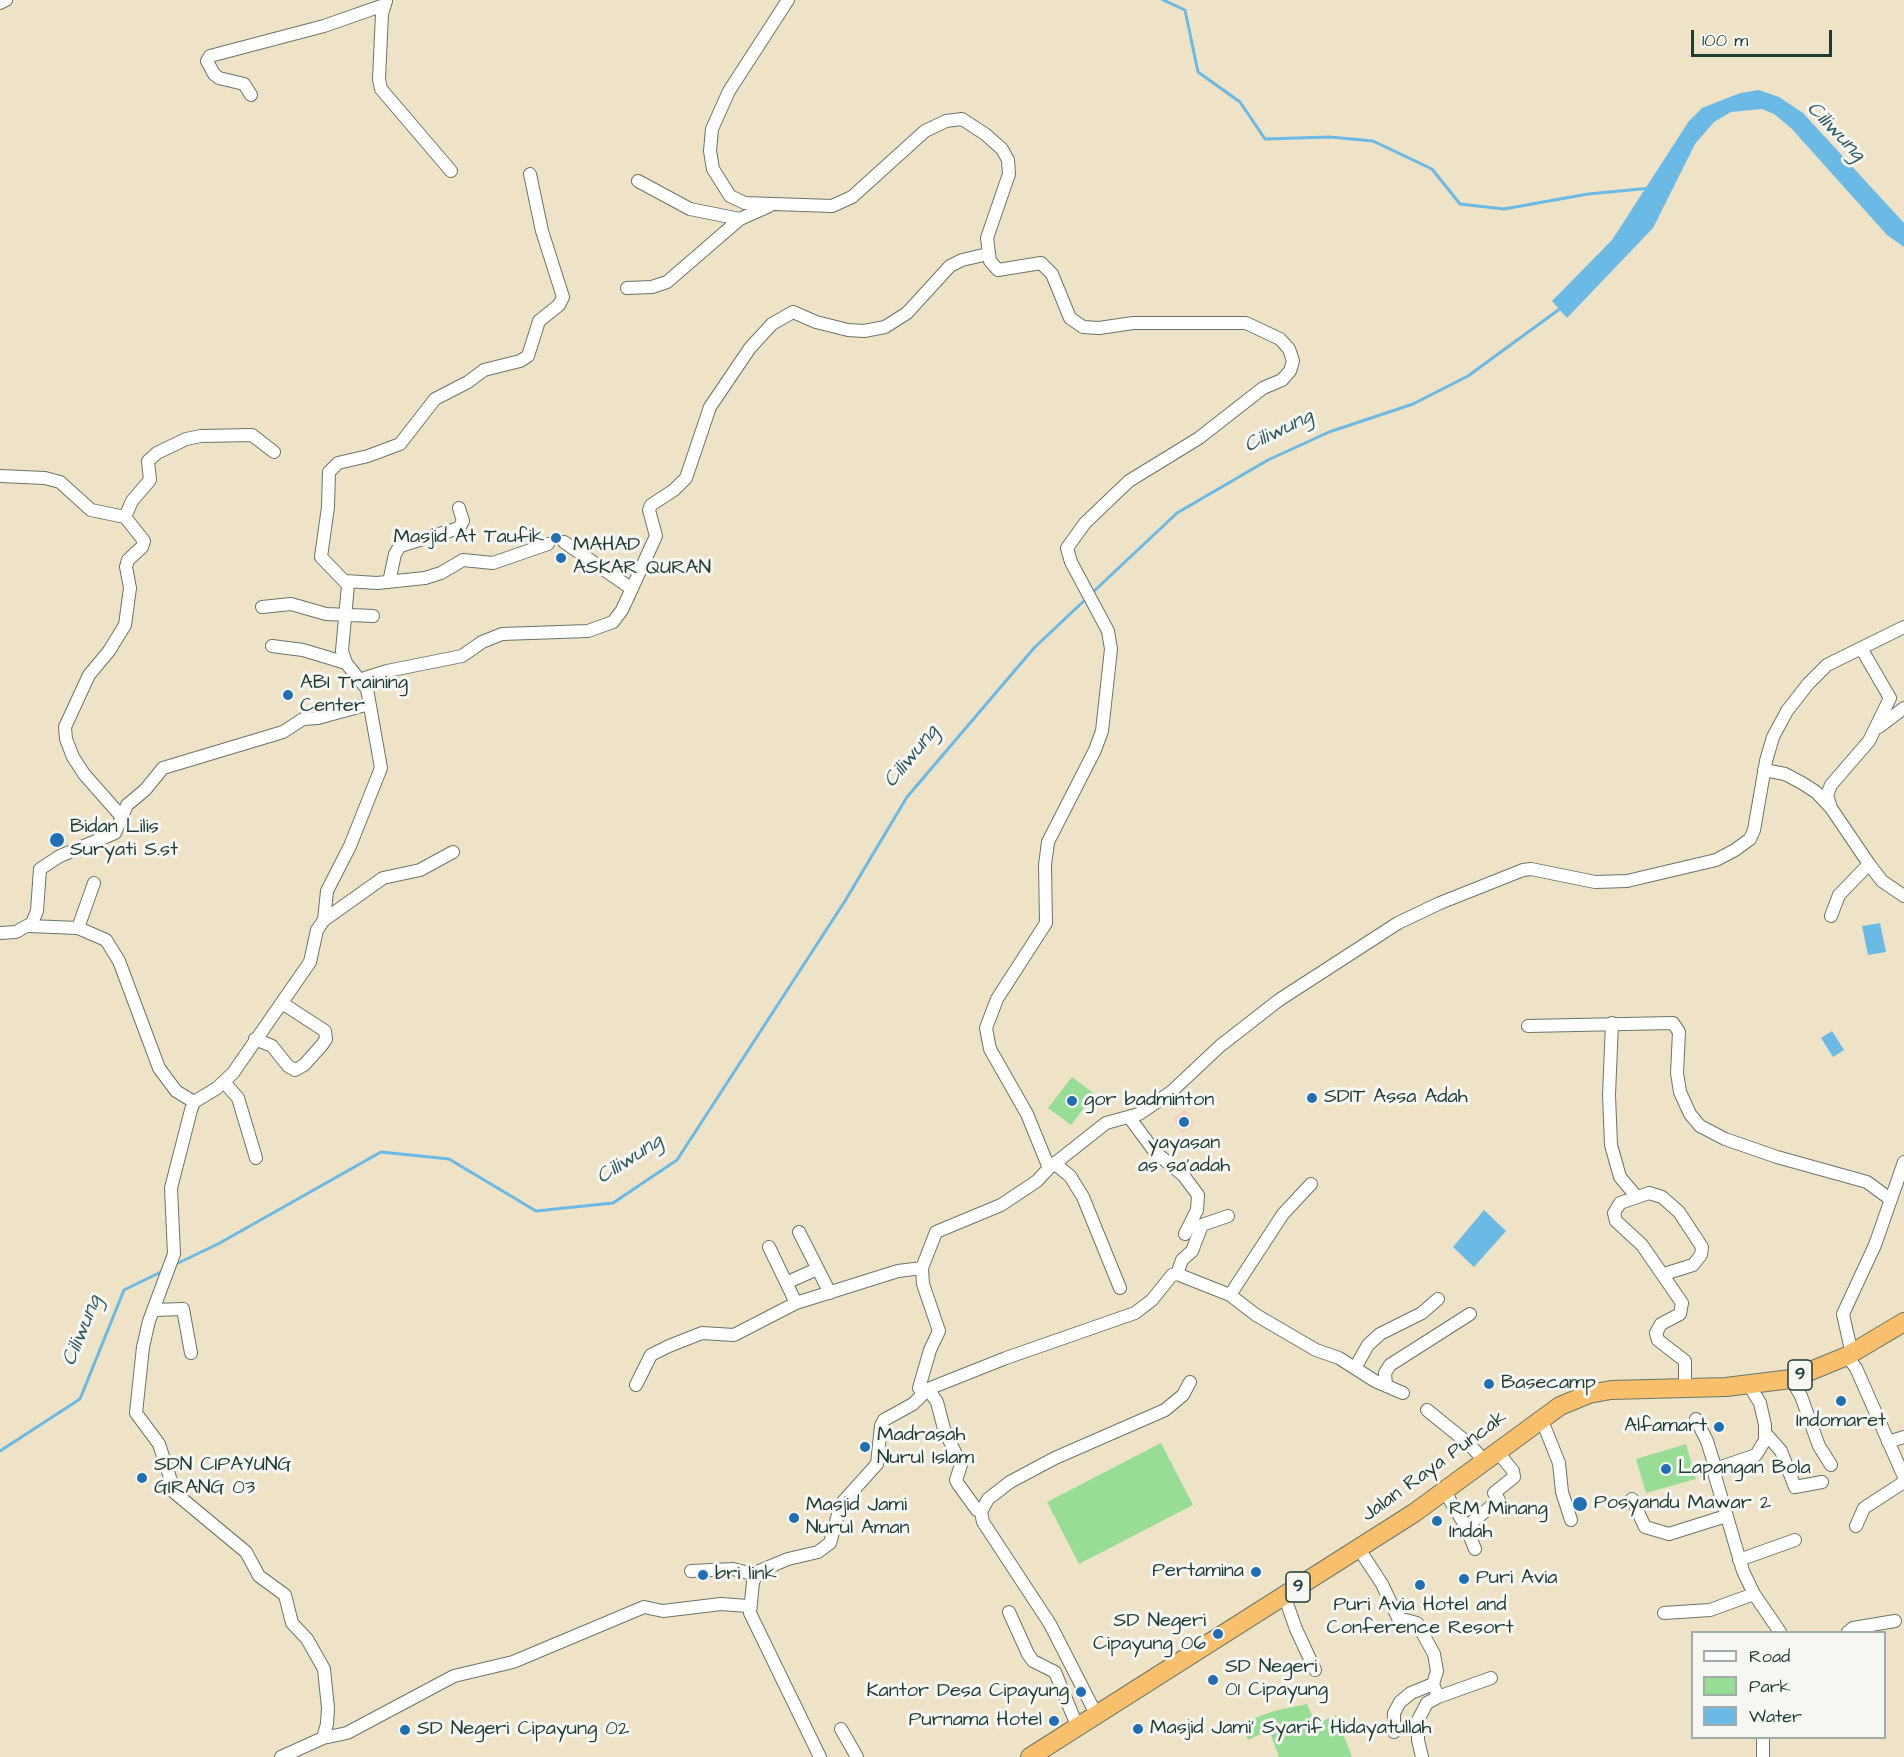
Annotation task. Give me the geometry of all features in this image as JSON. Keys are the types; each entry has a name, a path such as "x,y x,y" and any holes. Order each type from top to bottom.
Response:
{"highway":[{"name":"Jalan Raya Puncak","path":"1030,1757 1359,1549 1445,1492 1560,1406 1589,1394 1611,1390 1684,1389 1749,1385 1791,1379 1847,1356 1904,1322"}],"street":[{"path":"0,3 6,0"},
{"path":"788,0 729,91 716,117 710,140 713,169 730,196 745,203 770,205 816,207 840,203 859,190 925,131 946,121 962,119 990,138 1002,149 1008,160 1006,182 988,232 988,254 998,270 1031,263 1045,266 1057,284 1070,318 1077,325 1090,328 1134,323 1178,325 1236,322 1255,325 1273,334 1286,344 1292,355 1292,366 1282,380 1263,388 1199,438 1129,481 1096,511 1067,548 1071,562 1108,631 1111,650 1102,731 1089,764 1048,842 1045,865 1047,919 1044,928 997,999 986,1028 990,1049 1027,1114 1051,1166 1070,1176 1083,1197 1120,1288"},
{"path":"251,95 244,84 214,74 207,61 210,56 324,26 386,3 379,79 381,89 451,171"},
{"path":"324,920 327,891 358,828 381,768 363,683 346,663 342,645 349,596 346,581 321,557 328,507 327,477 330,469 338,463 368,456 399,444 435,399 468,382 484,370 520,361 528,356 539,321 562,301 562,292 542,231 530,174"},
{"path":"638,181 690,209 740,219"},
{"path":"627,288 652,287 667,282 740,219 770,205"},
{"path":"363,683 365,678 387,670 462,656 482,642 502,634 596,630 617,616 656,536 649,508 686,478 710,407 750,348 772,324 793,312 848,330 864,331 885,327 907,312 950,266 973,256 988,254"},
{"path":"125,517 132,501 150,480 148,461 157,453 186,439 201,436 252,435 273,452"},
{"path":"0,476 55,480 74,493 91,510 125,517 144,541 142,547 128,560 130,597 125,625 109,651 89,675 65,727 66,739 73,757 84,774 122,816"},
{"path":"389,582 398,549 404,545 429,540 459,528 463,521 459,508"},
{"path":"564,542 632,589"},
{"path":"346,581 389,582 435,575 463,560 493,563 548,544"},
{"path":"261,607 291,604 326,614 345,613 373,616"},
{"path":"981,1512 976,1510 956,1480 961,1465 944,1429 937,1402 928,1389 919,1388 930,1350 939,1331 923,1284 922,1269 936,1232 1001,1205 1037,1181 1051,1166 1106,1123 1146,1110 1171,1092 1220,1046 1279,1000 1398,923 1440,903 1523,870 1531,869 1595,882 1627,881 1716,860 1726,855 1750,839 1773,737 1787,711 1808,684 1827,665 1904,627"},
{"path":"272,646 303,650 346,663"},
{"path":"1831,808 1827,792 1865,747 1875,730 1889,694 1861,648"},
{"path":"29,926 37,911 40,869 60,856 112,834 119,827 127,805 166,765 283,732 303,719 318,718 369,704"},
{"path":"1875,730 1904,708"},
{"path":"1764,770 1785,774 1816,792 1831,808 1882,880 1904,896"},
{"path":"322,1738 327,1724 326,1678 321,1662 308,1639 292,1623 285,1595 259,1576 246,1552 175,1493 159,1444 137,1416 143,1347 153,1310 174,1254 171,1188 182,1139 194,1102 224,1082 237,1068 310,962 317,930 324,920 383,878 420,870 453,852"},
{"path":"1831,916 1839,895 1869,864"},
{"path":"78,928 94,883"},
{"path":"0,933 16,932 29,926 78,928 100,936 111,946 159,1068 176,1090 194,1102"},
{"path":"255,1039 272,1046 288,1066 295,1070 304,1065 322,1045 326,1039 325,1030 282,1003"},
{"path":"1528,1026 1664,1022 1676,1026 1678,1032 1677,1073 1680,1092 1690,1114 1700,1126 1725,1139 1777,1157 1867,1182 1890,1199"},
{"path":"1612,1023 1609,1095 1611,1145 1620,1177 1636,1196"},
{"path":"224,1082 238,1098 256,1158"},
{"path":"1129,1117 1155,1152 1183,1175 1198,1194 1197,1210 1185,1234"},
{"path":"1856,1526 1864,1508 1904,1480 1856,1368 1847,1356 1851,1350 1844,1311 1875,1245 1904,1161"},
{"path":"1230,1295 1283,1214 1311,1184"},
{"path":"1664,1275 1695,1263 1702,1249 1672,1203 1652,1194 1636,1196 1616,1206 1614,1218 1642,1245 1683,1306 1676,1318 1658,1327 1656,1336 1684,1361 1684,1389"},
{"path":"1177,1274 1182,1260 1192,1251 1202,1225 1228,1216"},
{"path":"799,1232 831,1293"},
{"path":"769,1247 788,1282 796,1303"},
{"path":"788,1282 817,1269"},
{"path":"636,1385 651,1354 702,1333 734,1335 796,1303 898,1271 922,1269"},
{"path":"820,1757 748,1606 756,1575 759,1571 788,1559 818,1552 830,1543 841,1504 853,1487 878,1464 881,1426 884,1420 913,1404 928,1389 1006,1358 1135,1313 1152,1300 1172,1275 1177,1274 1230,1295 1271,1324 1403,1393"},
{"path":"1355,1368 1368,1345 1380,1334 1422,1313 1438,1299"},
{"path":"153,1310 183,1310 191,1353"},
{"path":"1386,1386 1384,1374 1390,1365 1470,1314"},
{"path":"1791,1379 1801,1396 1819,1446 1831,1465"},
{"path":"1097,1716 1050,1624 983,1522 981,1512 988,1499 1010,1482 1055,1458 1165,1410 1183,1395 1190,1382"},
{"path":"1749,1385 1760,1403 1766,1434 1781,1450 1795,1487 1822,1482"},
{"path":"1428,1410 1469,1443 1480,1456"},
{"path":"1541,1418 1559,1463 1562,1492 1571,1520"},
{"path":"1696,1419 1707,1441 1716,1470 1715,1476 1739,1560 1754,1594 1779,1631"},
{"path":"1716,1470 1756,1455 1766,1434"},
{"path":"1888,1442 1904,1437"},
{"path":"1466,1527 1499,1500 1494,1493 1514,1477 1513,1471 1497,1451"},
{"path":"1445,1492 1466,1527 1475,1549"},
{"path":"1632,1499 1644,1527 1669,1534 1726,1516"},
{"path":"1739,1560 1795,1540"},
{"path":"1359,1549 1382,1584 1398,1618 1417,1623 1434,1654 1437,1671 1433,1684 1438,1697"},
{"path":"691,1571 732,1569 756,1575"},
{"path":"1664,1613 1710,1610 1754,1594"},
{"path":"1284,1595 1296,1629 1315,1670"},
{"path":"281,1757 322,1738 347,1733 454,1676 513,1662 644,1607 663,1611 721,1604 748,1606"},
{"path":"1009,1612 1033,1660 1056,1672 1078,1728"},
{"path":"1850,1631 1895,1621"},
{"path":"1422,1757 1418,1740 1418,1720 1427,1703 1491,1678"},
{"path":"1394,1732 1394,1713 1400,1702 1411,1693 1433,1684"},
{"path":"841,1729 857,1757"},
{"path":"1763,1739 1763,1757"}],"shaded area":[{"name":"yayasan as sa'adah","path":"1185,1109 1195,1124 1182,1134 1173,1119"}],"green space":[{"name":"gor badminton","path":"1072,1077 1095,1094 1071,1125 1048,1108"},
{"path":"1161,1443 1193,1505 1079,1564 1047,1502"},
{"name":"Lapangan Bola","path":"1686,1444 1696,1479 1646,1493 1636,1459"},
{"path":"1307,1704 1316,1724 1336,1715 1352,1757 1279,1757 1269,1730 1248,1740 1241,1723 1274,1711"}],"water":[{"path":"1759,90 1779,97 1803,113 1904,223 1904,247 1887,235 1791,128 1774,114 1762,109 1731,112 1714,122 1695,144 1653,228 1567,318 1552,301 1612,240 1689,121 1702,108 1740,93"},
{"path":"1880,923 1886,952 1868,955 1862,926"},
{"path":"1832,1031 1844,1050 1833,1057 1821,1038"},
{"path":"1484,1210 1506,1231 1474,1267 1453,1247"}],"waterway":[{"path":"1163,0 1185,10 1198,72 1240,102 1265,139 1330,137 1373,141 1432,169 1460,204 1504,209 1588,194 1651,188"},
{"name":"Ciliwung","path":"1092,593 1177,513 1268,460 1329,432 1413,404 1468,376 1561,308"},
{"name":"Ciliwung","path":"174,1265 218,1244 381,1152 449,1159 536,1211 613,1203 677,1160 845,901 907,797 1034,648 1087,598"},
{"name":"Ciliwung","path":"0,1451 80,1399 124,1290 163,1271"}],"place":[{"name":"Masjid At Taufik","path":"556,538"},
{"name":"MAHAD ASKAR QURAN","path":"561,558"},
{"name":"ABI Training Center","path":"288,695"},
{"name":"Bidan Lilis Suryati S.st","path":"57,840"},
{"name":"SDIT Assa Adah","path":"1312,1098"},
{"name":"gor badminton","path":"1072,1101"},
{"name":"yayasan as sa'adah","path":"1184,1122"},
{"name":"Basecamp","path":"1489,1384"},
{"name":"Indomaret","path":"1841,1401"},
{"name":"Alfamart","path":"1719,1427"},
{"name":"Madrasah Nurul Islam","path":"865,1447"},
{"name":"Lapangan Bola","path":"1666,1469"},
{"name":"SDN CIPAYUNG GIRANG 03","path":"142,1478"},
{"name":"Posyandu Mawar 2","path":"1580,1504"},
{"name":"Masjid Jami Nurul Aman","path":"794,1518"},
{"name":"RM Minang Indah","path":"1437,1521"},
{"name":"Pertamina","path":"1256,1572"},
{"name":"bri link","path":"703,1575"},
{"name":"Puri Avia","path":"1464,1579"},
{"name":"Puri Avia Hotel and Conference Resort","path":"1420,1585"},
{"name":"SD Negeri Cipayung 06","path":"1218,1634"},
{"name":"SD Negeri 01 Cipayung","path":"1213,1680"},
{"name":"Kantor Desa Cipayung","path":"1081,1692"},
{"name":"Purnama Hotel","path":"1054,1721"},
{"name":"Masjid Jami' Syarif Hidayatullah","path":"1138,1729"},
{"name":"SD Negeri Cipayung 02","path":"405,1730"}]}
